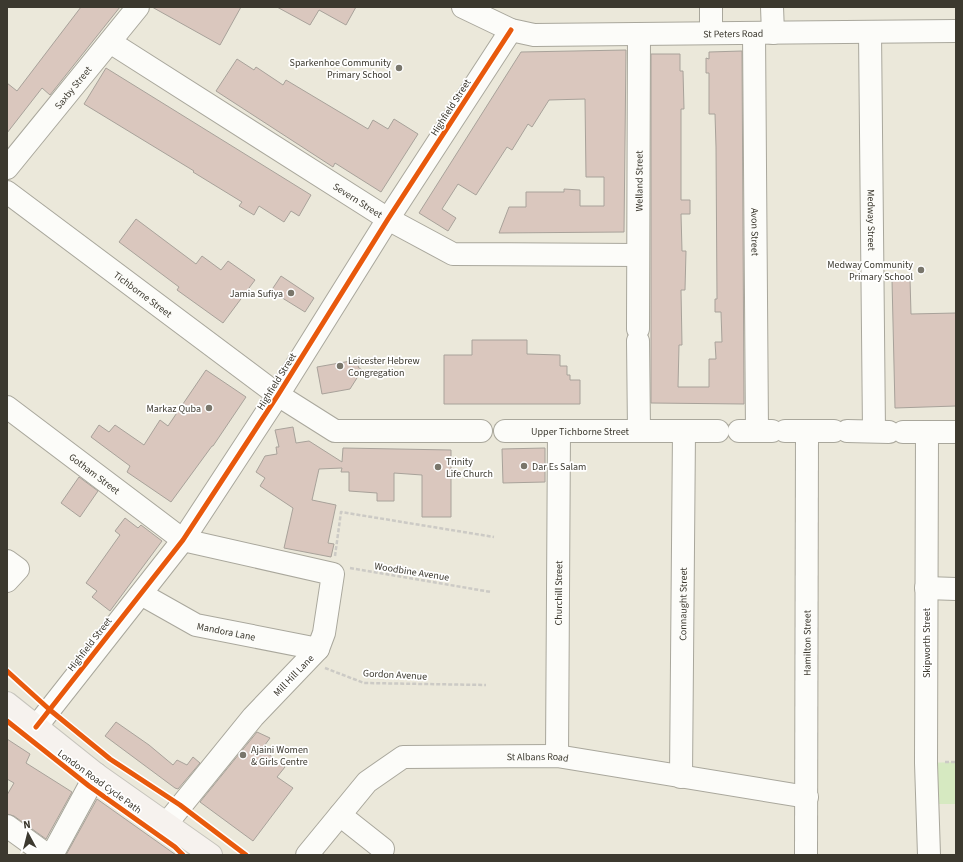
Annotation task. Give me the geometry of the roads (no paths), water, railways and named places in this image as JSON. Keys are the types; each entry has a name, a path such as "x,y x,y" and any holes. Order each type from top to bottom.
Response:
{"main road":[{"path":"7,703 96,774 211,855"}],"street":[{"name":"Saxby Street","path":"7,168 138,7"},
{"name":"St Peters Road","path":"463,7 511,30 534,35 956,31"},
{"path":"710,33 711,7"},
{"name":"Avon Street","path":"755,431 764,33 772,7"},
{"name":"Highfield Street","path":"36,727 183,540 278,395 388,219 511,30"},
{"name":"Medway Street","path":"870,32 890,432"},
{"name":"Welland Street","path":"639,34 639,431"},
{"name":"Severn Street","path":"110,42 388,219 453,254 638,255"},
{"name":"Tichborne Street","path":"7,192 278,395"},
{"path":"278,395 335,431 481,431"},
{"name":"Gotham Street","path":"7,407 183,540"},
{"name":"Upper Tichborne Street","path":"505,431 890,432"},
{"name":"Churchill Street","path":"557,756 559,431"},
{"name":"Connaught Street","path":"681,777 684,431"},
{"name":"Hamilton Street","path":"806,855 807,431"},
{"path":"890,432 956,432"},
{"name":"Skipworth Street","path":"927,432 926,763 929,855"},
{"name":"Mill Hill Lane","path":"167,823 253,717 313,655 324,633 333,574 183,540"},
{"path":"7,561 18,569 7,581"},
{"path":"926,588 956,589"},
{"name":"Mandora Lane","path":"140,594 196,625 313,655"},
{"name":"St Albans Road","path":"312,850 367,782 403,757 557,756 807,797"},
{"path":"52,855 96,774"},
{"path":"340,815 383,849"},
{"path":"7,826 47,855"}],"place":[{"name":"Sparkenhoe Community Primary School","path":"399,68"},
{"name":"Medway Community Primary School","path":"921,270"},
{"name":"Jamia Sufiya","path":"291,293"},
{"name":"Leicester Hebrew Congregation","path":"340,366"},
{"name":"Markaz Quba","path":"209,408"},
{"name":"Dar Es Salam","path":"524,466"},
{"name":"Trinity Life Church","path":"438,467"},
{"name":"Ajaini Women & Girls Centre","path":"243,755"}]}
